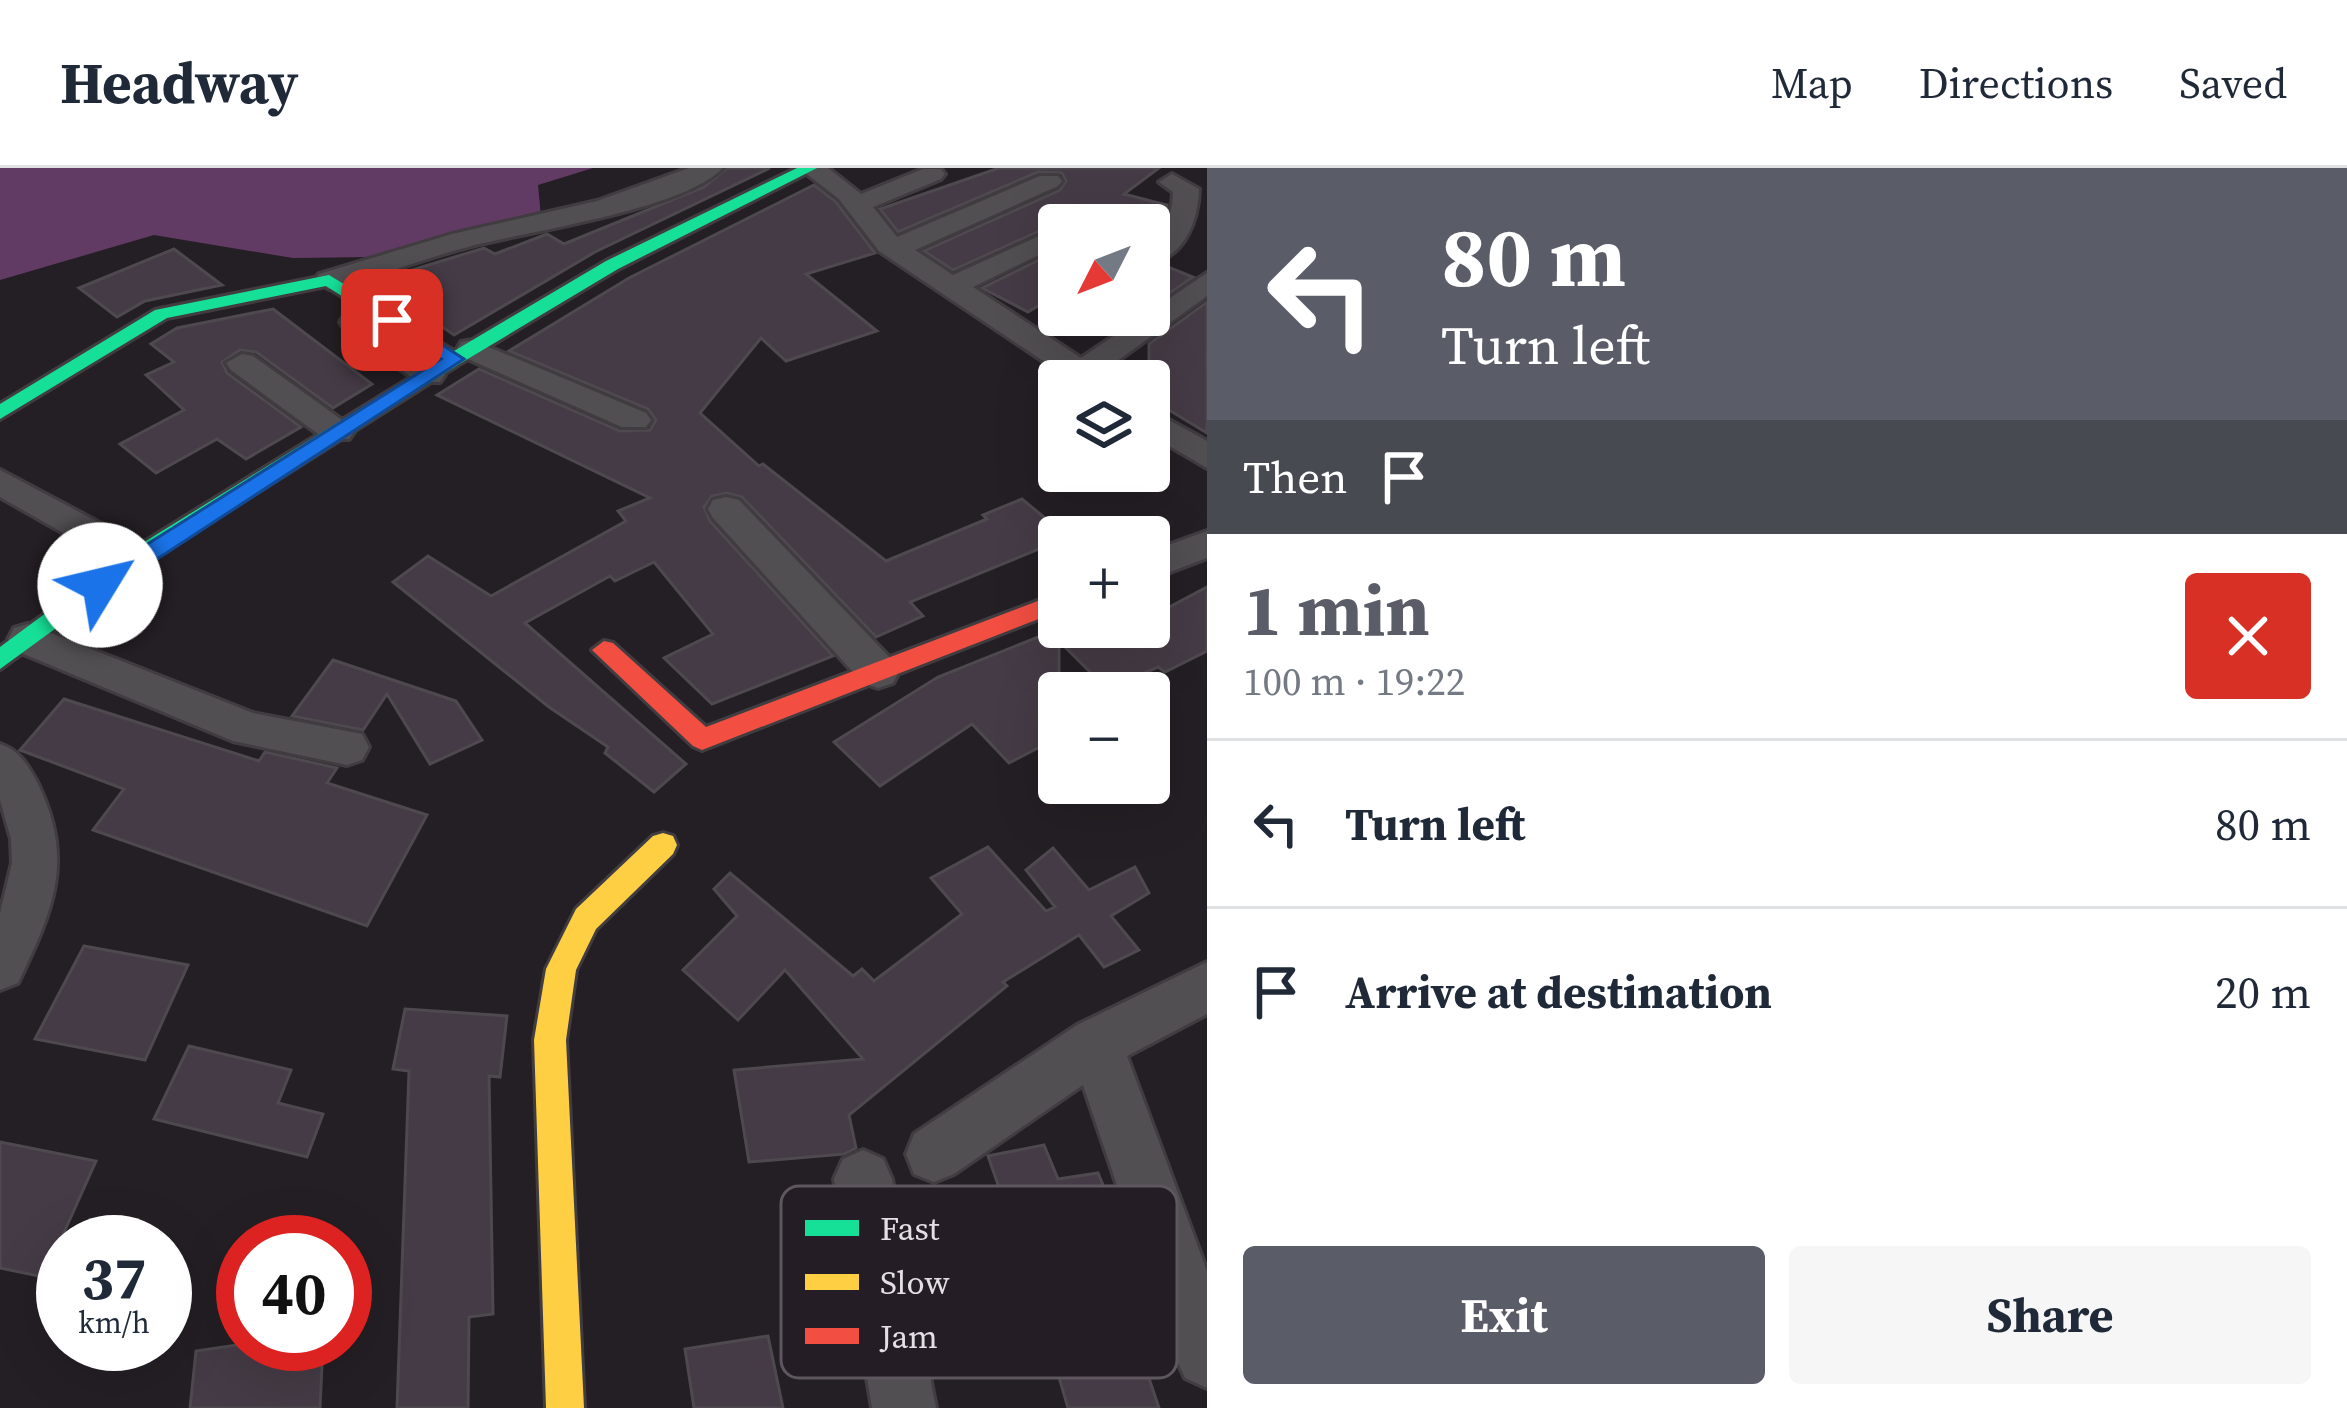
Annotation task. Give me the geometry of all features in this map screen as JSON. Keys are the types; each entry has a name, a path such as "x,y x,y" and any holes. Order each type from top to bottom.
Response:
{"street":[{"path":"0,413 161,314 372,271 427,250 576,217 710,168"},
{"path":"14,649 136,558 452,361 612,265 810,168 856,205 895,248 1063,360"},
{"path":"856,205 932,174"},
{"path":"1170,245 1186,214 1186,189 1173,175"},
{"path":"895,248 1049,181"},
{"path":"955,285 1038,245"},
{"path":"329,280 452,361"},
{"path":"1109,360 1207,282"},
{"path":"355,322 452,361 634,420"},
{"path":"1024,333 1038,324"},
{"path":"242,363 337,432"},
{"path":"1170,431 1204,452"},
{"path":"0,482 136,558"},
{"path":"726,508 878,672"},
{"path":"1170,559 1207,544"},
{"path":"604,650 702,739 1038,610"},
{"path":"14,649 248,729 347,747"},
{"path":"0,763 21,791 36,832 37,872 25,919 0,966"},
{"path":"565,1408 550,1040 561,968 586,919 663,844"},
{"path":"934,1154 1096,1044 1207,988"},
{"path":"1096,1044 1147,1186"},
{"path":"863,1179 864,1186"},
{"path":"1177,1272 1207,1356"},
{"path":"899,1378 904,1408"}],"shaded area":[{"path":"0,168 593,168 538,185 541,217 372,257 293,258 154,235 0,280"}],"building":[{"path":"727,168 770,168 595,252 454,335 376,281 484,248 495,254 547,234 564,244 704,187"},
{"path":"999,168 1159,168 1124,194 1163,204 1038,204 1038,232 953,270 924,251 1060,190 1066,181 1062,173 1038,172 898,232 880,209"},
{"path":"814,185 836,202 875,253 806,274 877,331 786,361 761,338 700,413 759,466 763,464 886,561 987,519 983,515 1022,499 1043,516 1038,516 1038,549 910,602 923,616 876,637 742,497 712,496 704,507 710,521 833,656 712,704 664,658 713,634 654,562 615,581 610,576 525,623 686,764 654,792 605,753 608,747 549,707 393,582 428,556 491,596 626,521 618,511 650,498 437,395 479,369 620,431 650,430 656,420 648,409 509,351 629,278"},
{"path":"174,249 222,285 145,301 117,317 79,288"},
{"path":"1038,260 1038,306 1028,312 982,288"},
{"path":"1170,268 1193,277 1170,293"},
{"path":"1207,302 1207,433 1170,411 1170,360 1149,360 1149,344 1170,336 1170,329"},
{"path":"273,309 372,384 333,408 256,352 240,350 222,362 227,373 301,427 246,459 217,439 156,473 120,444 184,410 146,375 174,362 151,344 177,328"},
{"path":"1207,587 1207,651 1165,672 1158,667 1146,672 1090,672 1066,648 1170,648 1170,607"},
{"path":"1038,637 1038,648 1059,648 1059,672 1038,672 1038,748 1009,763 972,724 880,786 834,742 938,677"},
{"path":"333,660 456,701 482,740 430,764 387,694 363,730 292,716"},
{"path":"64,699 259,761 265,752 337,768 327,783 427,815 367,926 93,830 124,789 20,750"},
{"path":"988,847 1046,911 1055,907 1026,870 1053,848 1089,890 1135,867 1149,893 1111,916 1139,950 1104,967 1079,935 1003,982 1007,986 849,1115 856,1148 844,1154 749,1162 734,1070 863,1059 785,970 738,1020 683,970 737,916 714,889 730,873 853,976 862,969 874,981 962,914 931,878"},
{"path":"84,946 188,965 145,1060 35,1039"},
{"path":"405,1009 507,1016 500,1077 489,1076 493,1314 469,1317 468,1408 397,1408 409,1071 393,1069"},
{"path":"189,1046 291,1070 278,1103 323,1114 307,1157 154,1119"},
{"path":"0,1142 96,1161 72,1215 36,1215 36,1275 0,1268"},
{"path":"1044,1145 1058,1179 1098,1173 1103,1186 998,1186 988,1156"},
{"path":"768,1336 783,1408 694,1408 685,1349"},
{"path":"216,1348 216,1371 322,1371 320,1408 190,1408 196,1351"},
{"path":"1059,1378 1149,1378 1159,1408 1068,1408"}],"traffic: fast":[{"path":"0,660 136,558 454,359 612,265 809,168"},
{"path":"0,413 161,314 329,280 454,359"}],"traffic: slow":[{"path":"565,1408 550,1040 561,969 586,919 663,845"}],"traffic: jam":[{"path":"604,650 702,739 1038,610"}],"route":[{"path":"100,585 454,359 392,320"}]}
